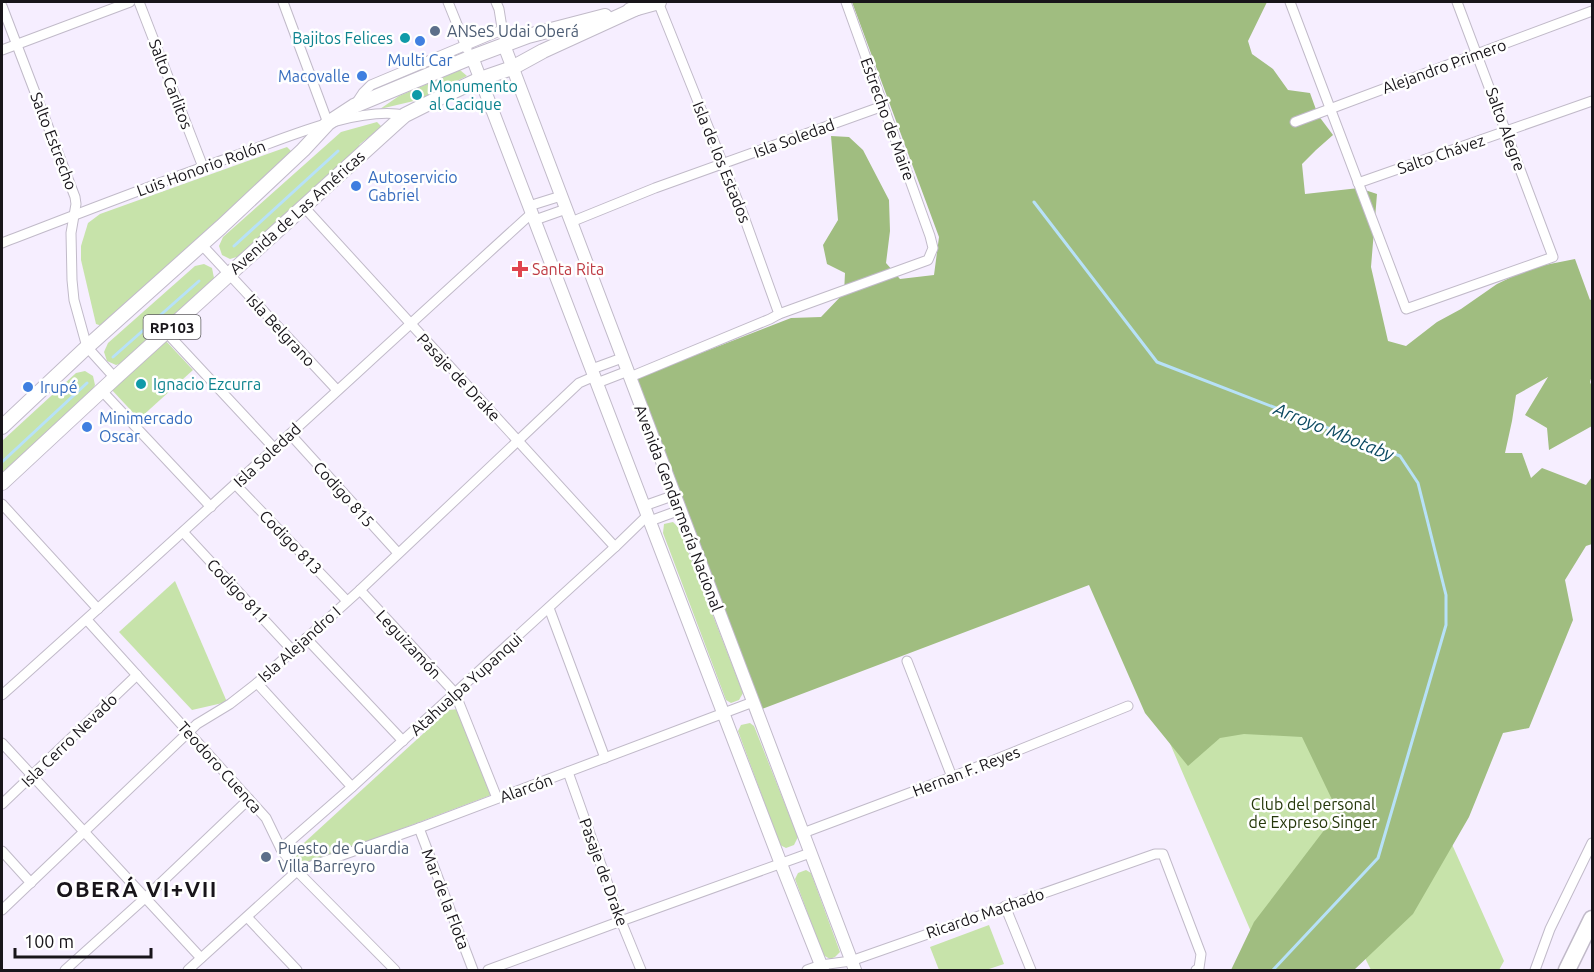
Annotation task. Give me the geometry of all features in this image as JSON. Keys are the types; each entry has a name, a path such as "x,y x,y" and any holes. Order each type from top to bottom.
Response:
{"highway":[{"path":"1567,970 1593,919"}],"main road":[{"name":"Avenida de Las Américas","path":"2,427 303,150 328,123 354,106 468,51 503,37 560,27 658,2"},
{"name":"Avenida de Las Américas","path":"2,483 405,115 480,79 512,68 543,51 637,8"}],"street":[{"path":"2,50 130,2"},
{"name":"Salto Carlitos","path":"139,2 202,167"},
{"path":"283,2 328,123"},
{"path":"448,2 468,51"},
{"path":"496,2 503,37"},
{"name":"Isla de los Estados","path":"658,2 743,214 775,317"},
{"name":"Estrecho de Maire","path":"775,317 928,260 933,248 846,2"},
{"path":"1290,2 1358,183"},
{"name":"Salto Alegre","path":"1358,183 1406,309 1553,256 1457,2"},
{"name":"Salto Estrecho","path":"2,6 75,197 71,233 72,280 74,300 87,347 115,378"},
{"name":"Alejandro Primero","path":"1295,122 1593,11"},
{"name":"Avenida Gendarmería Nacional","path":"503,37 512,68 853,965"},
{"name":"Avenida Gendarmería Nacional","path":"468,51 822,968"},
{"name":"Salto Chávez","path":"1358,183 1593,101"},
{"path":"346,120 354,106"},
{"name":"Isla Soledad","path":"2,696 532,213 569,215 655,188 883,106"},
{"name":"Luis Honorio Rolón","path":"2,243 202,167 328,123 393,112 405,115"},
{"path":"532,213 561,196"},
{"name":"Pasaje de Drake","path":"304,207 615,547"},
{"name":"Isla Belgrano","path":"201,244 337,390"},
{"path":"595,376 629,374 775,317"},
{"path":"166,332 274,448"},
{"path":"595,376 622,358"},
{"name":"Isla Alejandro I","path":"2,910 197,724 230,704 293,651 579,383 595,376"},
{"path":"102,391 211,507"},
{"name":"Codigo 815","path":"290,434 398,553"},
{"name":"Codigo 813","path":"235,484 346,601"},
{"path":"647,514 675,495"},
{"path":"2,504 98,609"},
{"path":"647,514 680,510"},
{"name":"Atahualpa Yupanqui","path":"281,849 549,608 647,514"},
{"name":"Codigo 811","path":"183,532 293,651"},
{"name":"Leguizamón","path":"360,590 455,693 497,798"},
{"path":"549,608 605,758"},
{"name":"Teodoro Cuenca","path":"87,620 266,818 281,849 297,871 395,970"},
{"path":"306,638 403,741"},
{"path":"907,661 952,777"},
{"name":"Isla Cerro Nevado","path":"2,804 137,675"},
{"path":"256,683 352,787"},
{"name":"Alarcón","path":"297,871 419,828 753,702"},
{"name":"Hernan F. Reyes","path":"803,834 1128,706"},
{"path":"2,743 145,898 196,966 297,871"},
{"name":"Pasaje de Drake","path":"568,772 621,921 641,970"},
{"path":"65,970 249,799"},
{"name":"Mar de la Flota","path":"419,828 473,970"},
{"path":"1535,970 1550,929 1593,843"},
{"path":"2,851 31,882"},
{"path":"488,970 810,853"},
{"name":"Ricardo Machado","path":"807,970 853,965 1005,906 1155,854 1163,854 1201,954 1197,969"},
{"path":"1005,906 1031,970"},
{"path":"247,917 297,970"}],"green space":[{"path":"852,2 1267,2 1248,41 1252,54 1273,69 1288,90 1310,93 1318,115 1333,135 1302,164 1305,194 1359,188 1377,194 1371,267 1388,341 1406,346 1437,322 1461,309 1497,284 1530,268 1575,259 1590,300 1592,299 1592,375 1590,382 1592,426 1549,450 1547,428 1525,415 1548,377 1516,395 1505,453 1522,453 1531,478 1542,468 1586,485 1592,477 1592,544 1586,546 1565,580 1573,620 1529,728 1503,733 1469,817 1413,914 1354,970 1231,970 1254,922 1338,812 1302,737 1244,734 1220,738 1188,766 1145,713 1089,585 762,709 629,381 791,318 821,317 844,293 845,273 827,264 823,245 838,220 831,136 849,137 863,150 889,200 890,231 886,263 900,279 934,275 939,237"},
{"path":"460,70 467,76 418,100 380,109 399,96"},
{"path":"377,122 382,127 360,144 356,152 240,256 230,259 222,255 219,246 223,237 341,132"},
{"path":"287,147 293,153 102,326 96,324 81,260 81,246 88,223 100,214"},
{"path":"204,264 212,268 214,278 209,286 125,362 116,365 107,361 104,352 108,343 195,266"},
{"path":"165,340 193,370 139,419 111,389"},
{"path":"85,371 93,376 95,385 90,393 2,475 2,441 76,373"},
{"path":"673,522 679,528 743,693 739,700 731,703 726,700 663,533 664,524"},
{"path":"175,581 227,702 192,710 119,632"},
{"name":"Club del personal de Expreso Singer","path":"1385,694 1504,961 1499,970 1371,970 1342,912 1258,948 1150,697"},
{"path":"459,709 491,795 303,866 293,853 449,710"},
{"path":"750,723 754,726 798,837 794,845 786,848 780,845 738,731 741,725"},
{"path":"806,870 811,873 840,952 830,959 823,955 795,879 798,873"},
{"path":"989,925 1004,964 986,970 939,970 930,947"}],"waterway":[{"path":"234,246 338,151"},
{"name":"Arroyo Mbotaby","path":"1034,202 1157,362 1400,456 1418,483 1446,595 1446,625 1378,858 1273,970"},
{"path":"113,357 199,281"},
{"path":"2,462 87,383"}],"place":[{"name":"ANSeS Udai Oberá","path":"435,31"},
{"name":"Bajitos Felices","path":"405,38"},
{"name":"Multi Car","path":"420,41"},
{"name":"Macovalle","path":"362,76"},
{"name":"Monumento al Cacique","path":"417,95"},
{"name":"Autoservicio Gabriel","path":"356,186"},
{"name":"Santa Rita","path":"520,269"},
{"name":"Ignacio Ezcurra","path":"141,384"},
{"name":"Irupé","path":"28,387"},
{"name":"Minimercado Oscar","path":"87,427"},
{"name":"Puesto de Guardia Villa Barreyro","path":"266,857"}],"district":[{"name":"OBERÁ VI+VII","path":"137,888"}]}
